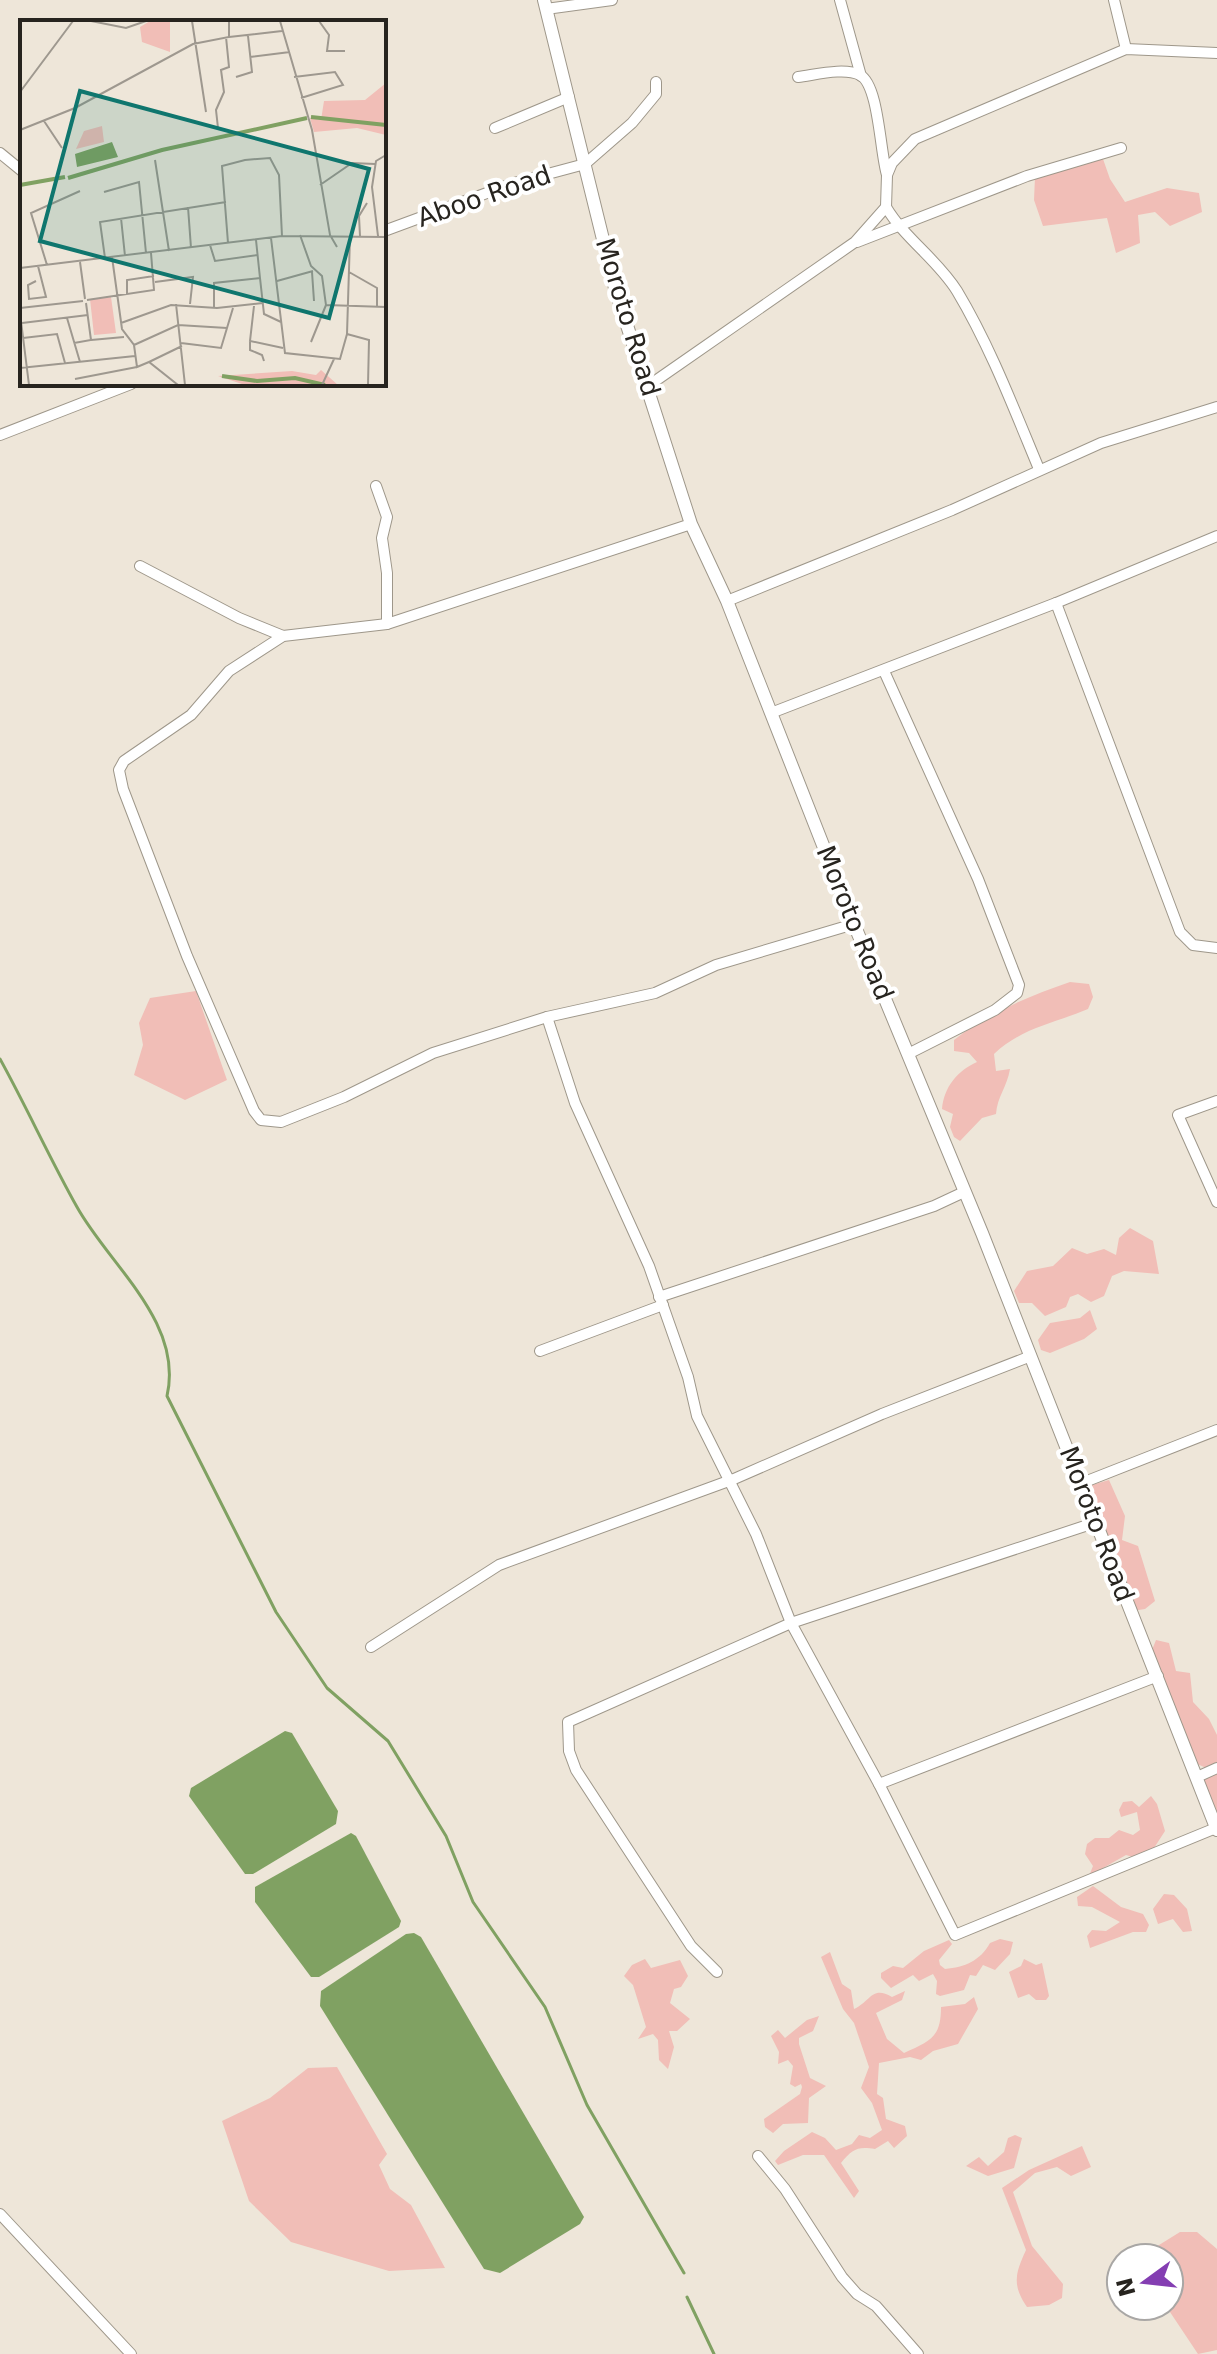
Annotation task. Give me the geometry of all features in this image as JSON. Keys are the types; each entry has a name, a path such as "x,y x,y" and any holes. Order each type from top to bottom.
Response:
{"main road":[{"name":"Moroto Road","path":"545,4 615,288 691,524 727,601 854,924 1082,1483 1094,1523 1217,1829"}],"street":[{"path":"545,4 612,0"},
{"path":"840,0 861,76 874,97 887,175 886,207 897,225 956,289 1005,388 1039,469"},
{"path":"1114,0 1126,49"},
{"path":"887,175 898,153 915,139 1126,49 1217,53"},
{"path":"798,77 839,73 861,76"},
{"path":"585,164 632,123 656,94 656,82"},
{"path":"495,128 569,97"},
{"path":"648,386 855,242 1027,176 1121,148"},
{"path":"0,153 20,169"},
{"name":"Aboo Road","path":"386,230 514,183 585,164"},
{"path":"855,242 886,207"},
{"path":"0,435 126,386"},
{"path":"727,601 952,510 1039,469 1121,436 1217,407"},
{"path":"376,486 387,517 382,538 387,573 387,624"},
{"path":"691,524 387,624 283,636 229,671 191,715 124,761 119,770 123,789 187,956 254,1111 261,1120 281,1122 305,1109 344,1097 425,1056 547,1017 655,993 716,965 854,924"},
{"path":"771,713 1056,603 1217,536"},
{"path":"140,566 239,618 283,636"},
{"path":"1056,603 1180,932 1193,945 1217,948"},
{"path":"884,671 978,879 1019,985 1015,995 995,1010 908,1054"},
{"path":"547,1017 575,1103 661,1301 688,1377 697,1416 756,1534 791,1623 879,1784 955,1935 1217,1829"},
{"path":"1217,1101 1178,1115 1217,1202"},
{"path":"540,1351 661,1301 934,1206 964,1192"},
{"path":"371,1647 499,1565 728,1482 882,1414 1031,1356"},
{"path":"1082,1483 1217,1430"},
{"path":"717,1972 691,1946 576,1770 569,1751 567,1723 618,1697 719,1658 791,1623 1094,1523"},
{"path":"879,1784 1158,1676"},
{"path":"1197,1777 1217,1768"},
{"path":"758,2156 785,2189 842,2277 857,2294 876,2306 918,2354"},
{"path":"0,2214 131,2354"}],"shaded area":[{"path":"1103,159 1110,179 1125,202 1167,188 1199,193 1202,212 1170,226 1155,212 1138,215 1140,243 1116,253 1107,218 1043,226 1034,200 1035,177"},
{"path":"1070,982 1089,984 1093,997 1088,1009 1027,1032 994,1054 996,1071 1010,1069 996,1114 982,1118 960,1141 954,1137 950,1127 953,1114 942,1109 946,1094 958,1075 977,1062 969,1053 954,1051 954,1040 1009,1006"},
{"path":"196,991 227,1080 185,1100 134,1075 143,1045 139,1023 150,998"},
{"path":"1130,1228 1153,1241 1159,1274 1124,1271 1112,1276 1104,1296 1091,1302 1078,1294 1070,1297 1066,1307 1045,1316 1032,1303 1019,1303 1014,1291 1027,1271 1053,1266 1072,1248 1087,1254 1104,1249 1116,1255 1119,1238"},
{"path":"1090,1310 1097,1329 1084,1339 1050,1353 1041,1350 1038,1340 1050,1323 1080,1318"},
{"path":"1109,1480 1125,1516 1122,1540 1138,1546 1155,1601 1145,1609 1132,1611 1085,1487"},
{"path":"1156,1640 1169,1643 1176,1671 1190,1673 1193,1702 1209,1719 1217,1735 1217,1828 1205,1792 1204,1767 1195,1763 1152,1650"},
{"path":"285,1731 292,1733 338,1811 336,1824 253,1874 245,1874 189,1796 191,1788"},
{"path":"1151,1796 1157,1804 1165,1831 1154,1848 1133,1857 1126,1855 1089,1876 1093,1866 1085,1854 1087,1844 1095,1838 1109,1838 1119,1830 1133,1835 1140,1830 1137,1812 1121,1817 1119,1810 1123,1802 1132,1801 1139,1807"},
{"path":"351,1833 356,1836 401,1921 399,1927 319,1977 311,1977 255,1902 255,1887"},
{"path":"1093,1886 1121,1907 1143,1914 1149,1925 1146,1932 1133,1932 1090,1948 1087,1936 1092,1930 1106,1931 1120,1922 1092,1907 1078,1906 1077,1897"},
{"path":"1164,1894 1174,1895 1187,1909 1192,1931 1183,1932 1173,1919 1158,1924 1153,1909"},
{"path":"414,1933 421,1937 584,2217 580,2224 500,2273 484,2269 320,2006 321,1991 406,1934"},
{"path":"1000,1939 1013,1942 1010,1954 995,1970 983,1965 976,1976 970,1975 964,1990 940,1996 936,1994 937,1981 933,1974 919,1981 913,1975 891,1988 881,1978 881,1973 893,1966 903,1968 924,1951 949,1940 952,1944 939,1960 945,1969 971,1962 990,1943"},
{"path":"830,1952 842,1984 851,1990 854,2009 876,1993 892,1997 905,1991 902,2000 876,2013 887,2039 904,2053 932,2037 939,2026 941,2007 965,2004 974,1997 978,2009 958,2044 933,2051 921,2060 910,2057 879,2063 877,2094 883,2098 886,2119 905,2126 907,2136 894,2148 888,2141 875,2149 856,2150 845,2158 841,2163 859,2191 854,2198 824,2155 803,2155 778,2165 775,2161 812,2132 825,2138 836,2150 852,2144 859,2135 870,2138 882,2130 872,2103 861,2088 869,2067 854,2023 843,2009 821,1957"},
{"path":"645,1959 651,1968 680,1960 688,1976 681,1987 674,1989 670,2003 690,2019 677,2031 669,2031 674,2047 668,2069 659,2060 658,2040 653,2034 638,2039 646,2027 633,1985 624,1976 632,1965"},
{"path":"1024,1959 1036,1965 1042,1963 1049,1996 1046,2000 1036,2000 1029,1994 1018,1998 1009,1972 1021,1966"},
{"path":"819,2016 813,2031 799,2038 799,2044 810,2078 826,2086 809,2098 808,2123 783,2124 773,2133 765,2127 764,2119 800,2094 802,2087 801,2084 795,2087 790,2084 793,2066 788,2060 778,2064 779,2052 771,2036 778,2030 785,2038 807,2020"},
{"path":"337,2067 387,2154 379,2165 390,2189 411,2205 445,2268 389,2271 291,2242 249,2201 222,2121 270,2098 308,2068"},
{"path":"1015,2135 1022,2138 1014,2168 988,2176 966,2166 979,2157 988,2166 1004,2152 1008,2138"},
{"path":"1082,2146 1091,2167 1071,2176 1057,2167 1035,2173 1013,2192 1032,2246 1063,2284 1062,2298 1049,2305 1027,2307 1017,2286 1019,2266 1026,2250 1002,2188 1029,2170"},
{"path":"1180,2232 1197,2232 1217,2249 1217,2350 1198,2354 1177,2322 1185,2322 1185,2242 1164,2242"}],"waterway":[{"path":"0,1059 77,1207 154,1319 165,1343 169,1369 167,1396 276,1612 327,1688 388,1741 446,1836 473,1902 545,2007 587,2105 684,2273"},
{"path":"687,2297 714,2354"}]}
